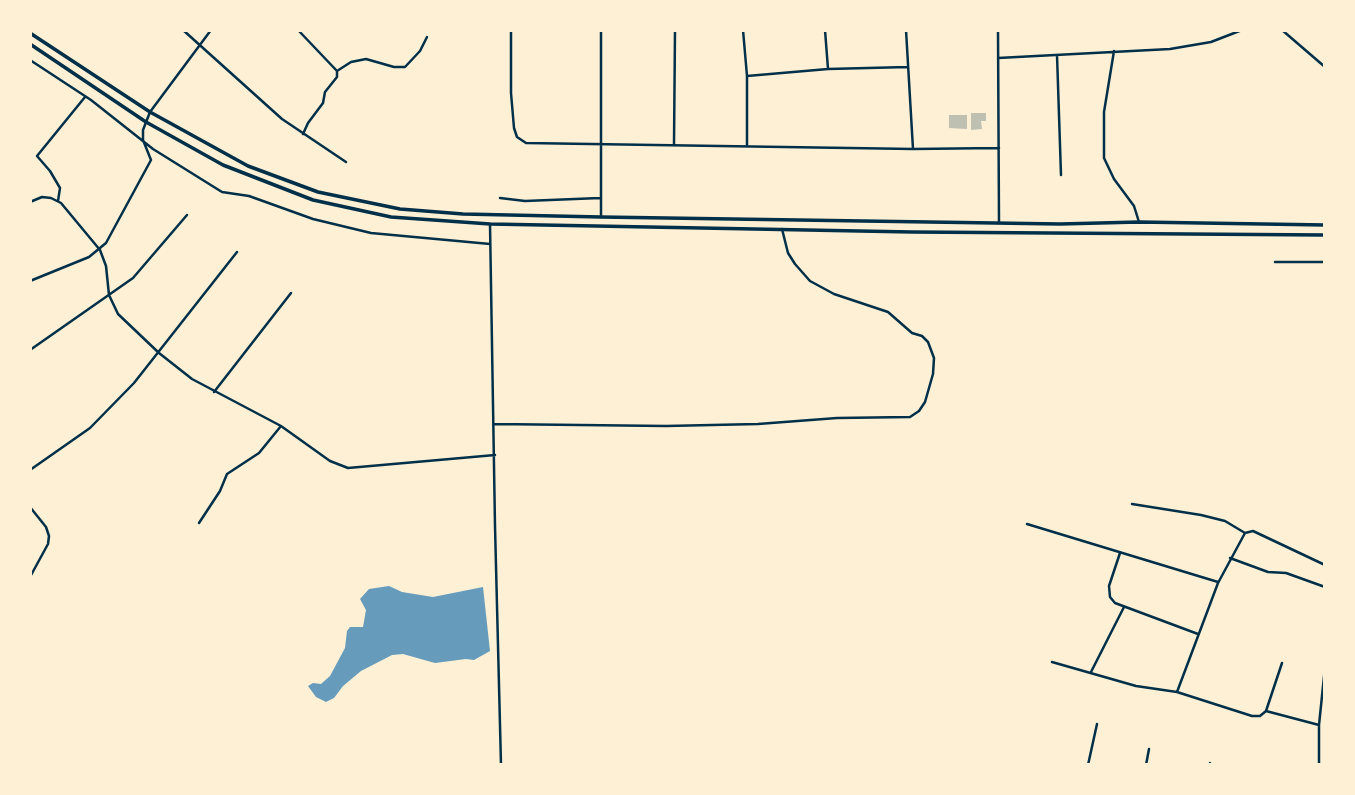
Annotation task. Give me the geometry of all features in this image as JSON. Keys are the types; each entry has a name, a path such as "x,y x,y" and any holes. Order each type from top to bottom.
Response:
{"highway":[{"path":"30,33 150,112 248,166 298,185 347,199 400,209 601,216 999,223 1325,225"},
{"path":"30,44 146,122 223,165 313,200 391,217 490,224 1325,235"}],"street":[{"path":"183,30 282,119 346,162"},
{"path":"30,281 100,250 151,160 143,140 143,130 150,112 211,30"},
{"path":"298,30 337,71 337,77 326,92 323,103 303,134"},
{"path":"511,30 510,93 513,128 517,137 526,143 999,148"},
{"path":"601,30 601,216"},
{"path":"674,144 675,30"},
{"path":"743,30 747,76 747,145"},
{"path":"825,30 828,69"},
{"path":"906,30 913,149"},
{"path":"998,30 999,223"},
{"path":"999,58 1170,49 1211,42 1242,30"},
{"path":"1282,30 1325,67"},
{"path":"337,71 351,62 366,59 394,67 405,67 420,51 427,37"},
{"path":"1114,51 1104,112 1104,158 1114,179 1134,206 1139,222"},
{"path":"1057,55 1061,175"},
{"path":"30,60 222,192 249,196 313,219 371,233 491,244"},
{"path":"747,76 828,69 908,67"},
{"path":"58,201 60,188 37,156 85,97"},
{"path":"30,202 42,197 58,201 100,250 106,267 109,295 118,314 159,354 192,379 281,426 330,461 348,468 495,455"},
{"path":"500,198 525,201 600,198"},
{"path":"30,350 144,267 187,215"},
{"path":"490,224 501,765"},
{"path":"494,424 732,425 836,418 910,417 919,411 925,402 933,374 934,358 928,342 922,336 912,333 888,312 834,293 810,281 788,253 782,229"},
{"path":"30,470 90,428 134,383 237,252"},
{"path":"1275,262 1325,262"},
{"path":"214,391 291,293"},
{"path":"199,523 220,491 227,474 249,462 281,426"},
{"path":"1132,504 1200,514 1225,521 1245,533"},
{"path":"30,507 46,527 49,536 48,544 30,578"},
{"path":"1027,524 1218,583"},
{"path":"1177,692 1218,583 1245,533 1253,531 1325,565"},
{"path":"1119,553 1109,590 1115,603 1198,634"},
{"path":"1230,558 1268,572 1286,573 1325,587"},
{"path":"1090,673 1124,607"},
{"path":"1052,662 1146,688 1177,692 1252,716 1260,716 1266,711 1282,663"},
{"path":"1319,765 1325,667"},
{"path":"1266,711 1320,725"},
{"path":"1088,765 1097,724"},
{"path":"1146,765 1149,750"}],"water":[{"path":"389,586 402,592 433,597 483,587 490,651 474,660 435,663 403,654 392,655 361,671 343,686 334,698 326,702 316,697 308,686 313,683 321,684 330,676 345,648 350,627 363,627 366,610 360,599 369,589"}],"building":[{"path":"971,113 986,113 986,121 981,121 982,129 971,130"},
{"path":"949,115 967,115 967,129 949,128"}]}
